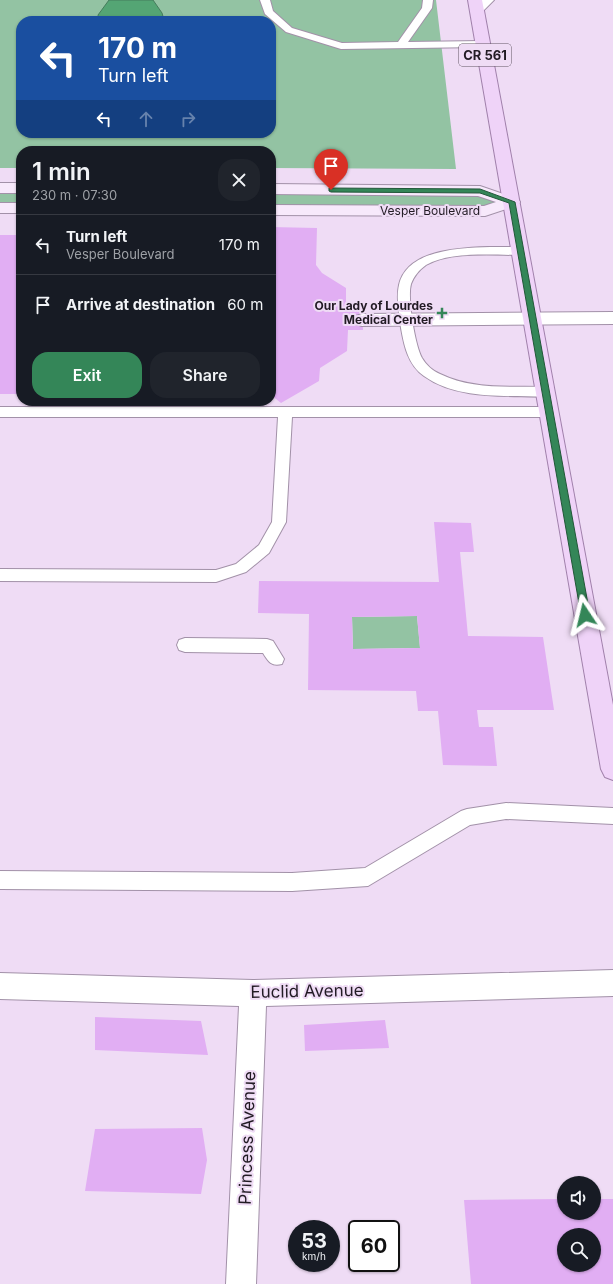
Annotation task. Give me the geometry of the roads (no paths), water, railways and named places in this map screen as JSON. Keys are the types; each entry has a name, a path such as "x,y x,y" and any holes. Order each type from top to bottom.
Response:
{"main road":[{"name":"CR 561","path":"479,3 483,44 548,412 606,693 613,769"}],"street":[{"path":"0,188 16,188"},
{"name":"Vesper Boulevard","path":"276,189 480,191 512,202"},
{"name":"Vesper Boulevard","path":"276,210 486,211 512,202"},
{"path":"0,208 16,208"},
{"path":"362,320 613,318"},
{"name":"Euclid Avenue","path":"0,986 253,993 613,983"},
{"name":"Princess Avenue","path":"241,1284 253,993"}],"lane":[{"path":"265,0 268,12 273,16"},
{"path":"400,46 427,8 428,0"},
{"path":"276,19 289,30 341,46 483,44"},
{"path":"520,251 455,252 438,256 425,262 412,271 405,284 406,319 412,353 421,368 435,377 468,388 545,392"},
{"path":"0,412 548,412"},
{"path":"0,575 216,576 241,568 264,549 278,522 285,412"},
{"path":"185,645 267,646 276,659"},
{"path":"0,880 292,882 368,877 467,817 506,811 613,816"}],"place":[{"name":"Our Lady of Lourdes Medical Center","path":"442,313"}]}
